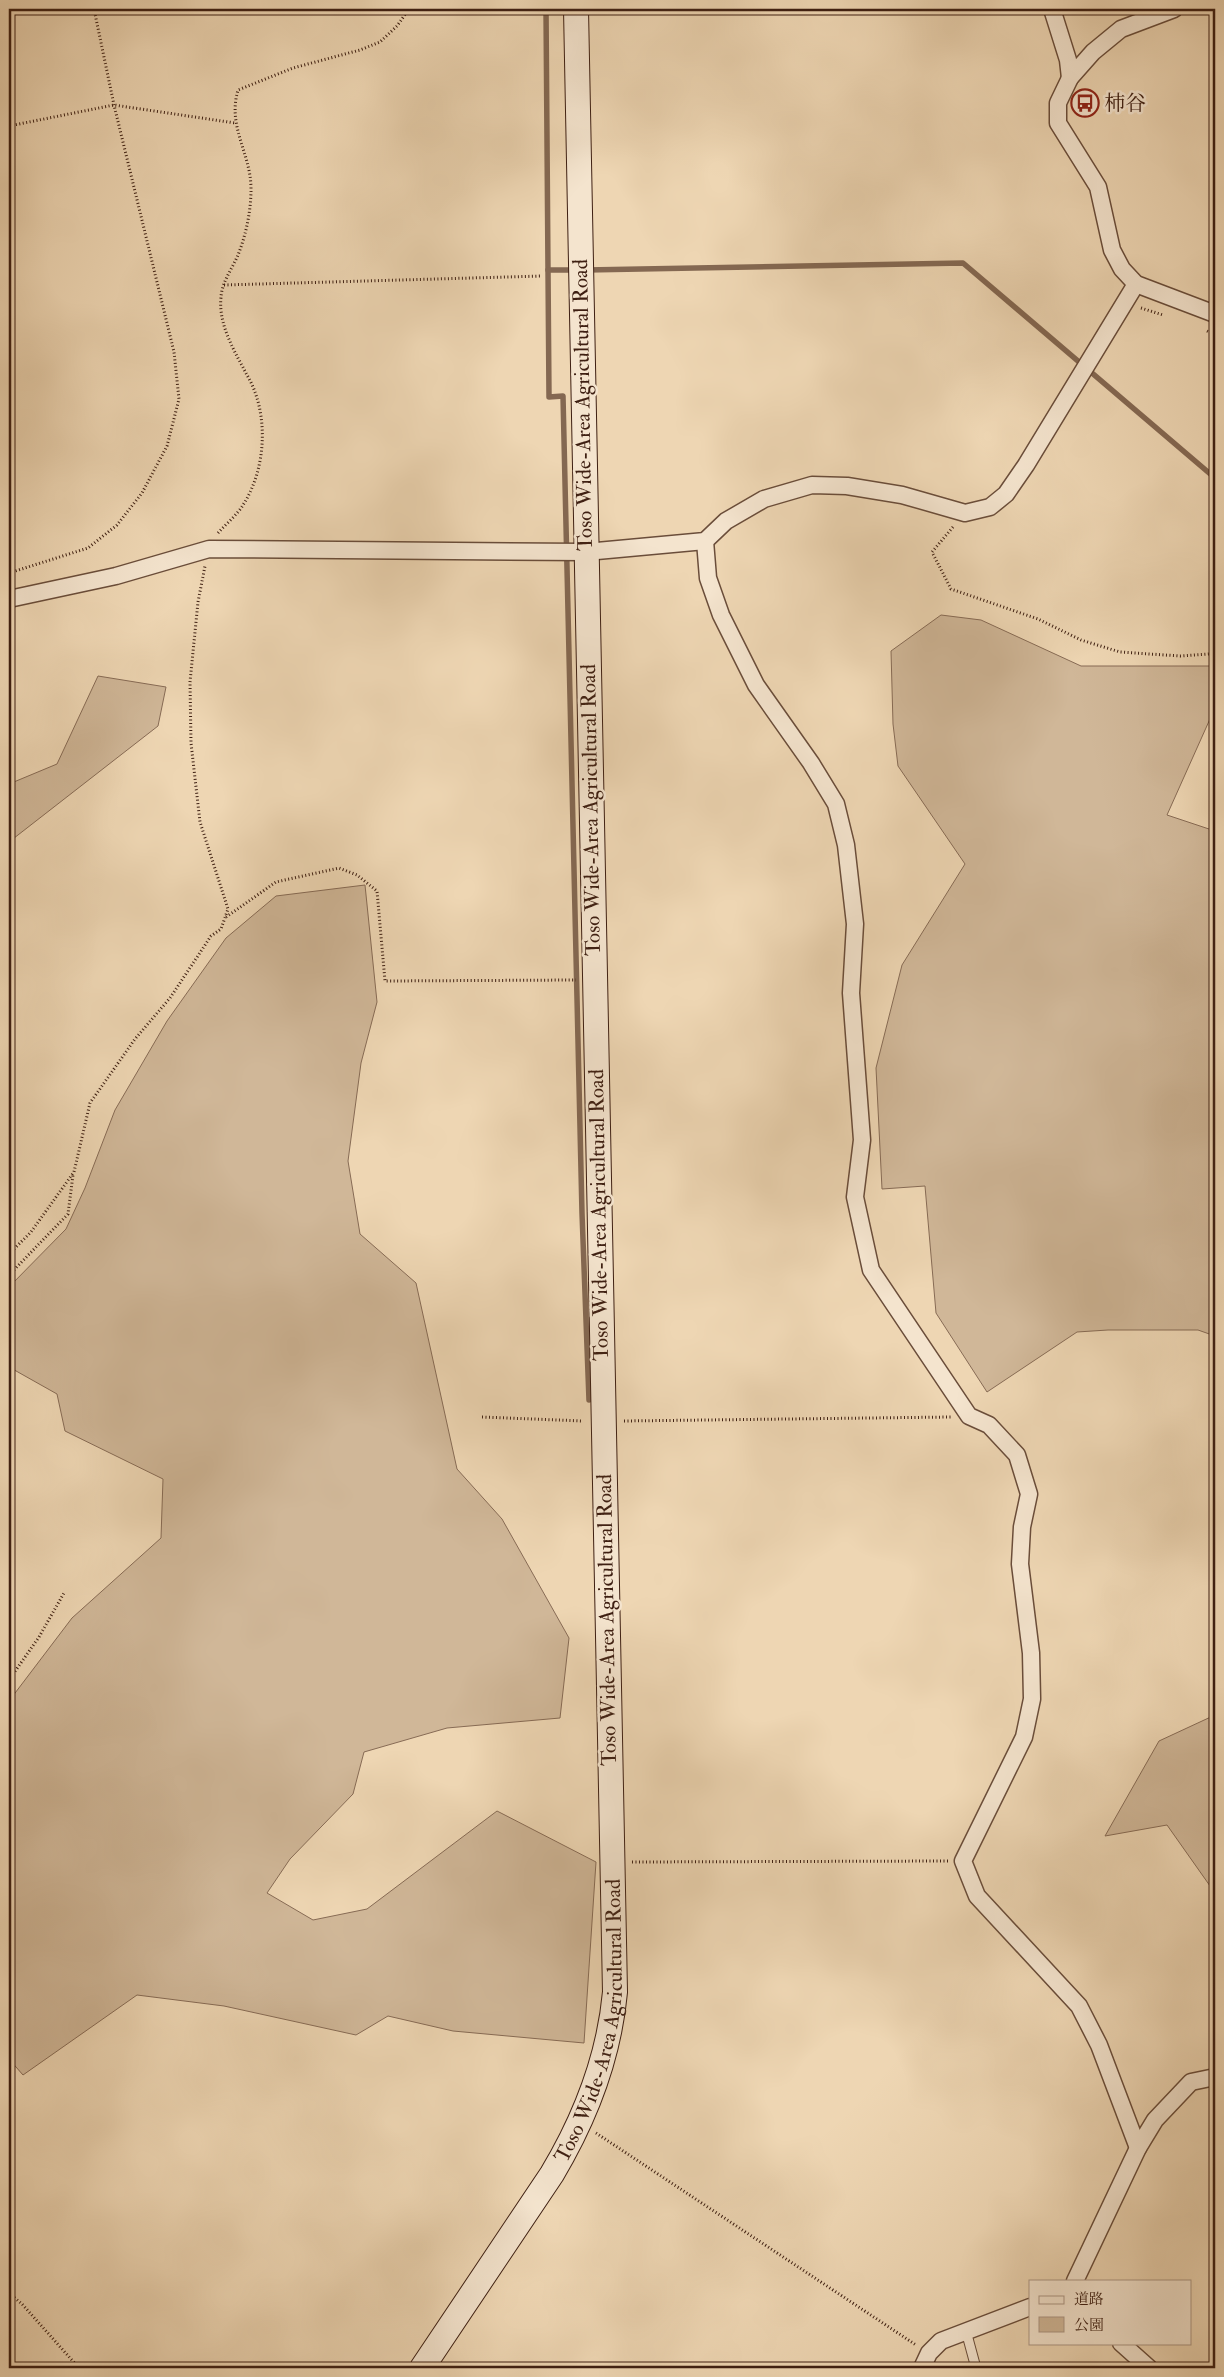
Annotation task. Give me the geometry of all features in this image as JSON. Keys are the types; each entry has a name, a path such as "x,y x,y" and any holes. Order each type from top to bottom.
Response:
{"street":[{"name":"Toso Wide-Area Agricultural Road","path":"422,2368 552,2174 580,2123 604,2059 615,1992 576,9"},
{"path":"1052,9 1068,60 1070,78"},
{"path":"1174,9 1121,29 1094,52 1070,78 1058,103 1058,123 1098,187 1112,250 1122,269 1136,284 1215,314"},
{"path":"9,600 116,576 209,549 586,552 705,541 726,521 764,499 812,485 847,486 902,495 965,513 990,507 1006,494 1136,284"},
{"path":"705,541 708,578 721,615 756,685 811,763 836,804 846,844 855,924 851,993 862,1140 855,1197 871,1270 969,1416 989,1425 1017,1455 1029,1494 1022,1527 1020,1564 1032,1653 1032,1699 1024,1737 964,1861 977,1896 1079,2006 1098,2045 1138,2148"},
{"path":"1076,2280 1138,2148 1155,2120 1173,2099 1192,2082 1215,2077"},
{"path":"922,2368 929,2353 941,2341 1029,2306"},
{"path":"1122,2344 1149,2368"}],"lane":[{"path":"966,2332 976,2368"}],"path":[{"path":"9,573 88,548 117,525 142,494 167,446 179,400 174,352 114,105 94,9"},
{"path":"9,1275 68,1214 74,1172 90,1103 135,1039 170,998 211,936 221,929 228,909 200,822 190,743 191,672 198,602 209,549 219,532 243,506 255,480 260,455 262,419 252,383 237,356 222,322 221,297 248,222 251,188 245,152 235,123 234,104 238,90 284,71 360,50 380,42 397,26 409,9"},
{"path":"9,126 114,105 235,123"},
{"path":"224,285 542,276"},
{"path":"965,513 932,552 951,589 1038,619 1081,640 1120,652 1180,656 1209,654 1215,657"},
{"path":"225,917 276,882 339,868 357,875 377,891 385,981 570,980"},
{"path":"9,1254 31,1232 74,1172"},
{"path":"482,1417 603,1422 969,1416"},
{"path":"9,1680 40,1637 64,1593"},
{"path":"612,1862 964,1861"},
{"path":"580,2123 929,2353"},
{"path":"9,2293 22,2304 79,2368"}],"green space":[{"path":"941,615 981,620 1081,666 1213,666 1214,710 1167,815 1215,831 1215,1336 1198,1330 1077,1332 987,1392 936,1313 925,1186 882,1189 876,1068 902,965 965,864 898,766 893,724 891,651"},
{"path":"98,676 166,687 158,726 9,842 9,784 57,764"},
{"path":"365,885 377,1002 361,1063 348,1161 360,1234 416,1283 457,1469 502,1519 569,1638 560,1718 447,1728 364,1752 353,1794 290,1859 267,1893 313,1920 367,1909 497,1811 596,1862 584,2043 453,2031 388,2016 356,2035 224,2006 137,1995 23,2075 9,2059 9,1701 72,1618 161,1538 163,1479 65,1431 57,1394 9,1367 9,1287 66,1229 85,1188 115,1110 167,1021 226,938 276,896"},
{"path":"1215,1715 1215,1893 1167,1825 1105,1836 1159,1741"}],"waterway":[{"path":"546,9 548,270 577,270"},
{"path":"586,270 963,263 1215,478"},
{"path":"548,270 549,397 563,396 582,1213 589,1400"}],"place":[{"name":"柿谷","path":"1085,103"}]}
